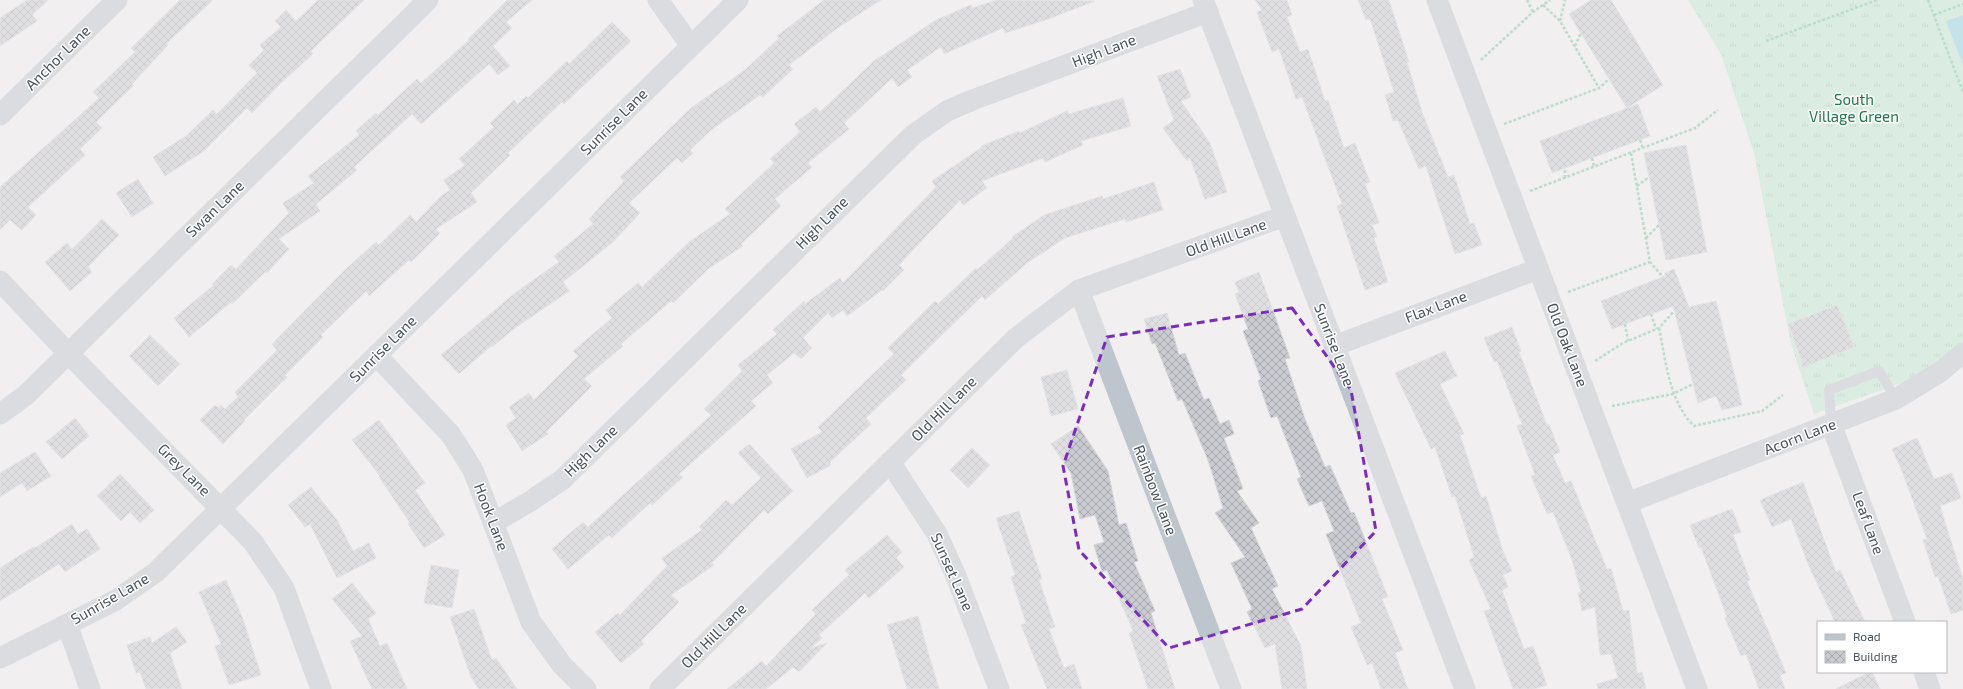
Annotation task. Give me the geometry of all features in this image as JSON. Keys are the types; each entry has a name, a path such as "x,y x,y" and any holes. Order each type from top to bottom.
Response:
{"street":[{"name":"Anchor Lane","path":"0,115 117,0"},
{"name":"Swan Lane","path":"0,414 26,395 428,0"},
{"path":"658,0 691,46"},
{"name":"Sunrise Lane","path":"0,658 116,600 156,572 738,0"},
{"name":"Old Oak Lane","path":"1437,0 1698,689"},
{"name":"Sunrise Lane","path":"1206,6 1465,689"},
{"name":"High Lane","path":"493,523 529,502 563,478 913,135 947,111 1206,6"},
{"name":"Old Hill Lane","path":"660,689 1016,338 1080,290 1285,216"},
{"name":"Flax Lane","path":"1334,346 1538,269"},
{"name":"Grey Lane","path":"0,281 68,353 253,542 284,588 321,689"},
{"name":"Rainbow Lane","path":"1080,290 1231,689"},
{"name":"Acorn Lane","path":"1627,503 1896,399 1940,372 1963,353"},
{"name":"Hook Lane","path":"377,356 451,434 473,470 531,622 562,665 586,689"},
{"name":"Leaf Lane","path":"1831,424 1905,621"},
{"name":"Sunset Lane","path":"890,462 937,534 956,576 999,689"},
{"path":"67,624 90,689"},
{"path":"1924,673 1930,689"}],"lane":[{"path":"1831,424 1829,390 1879,371 1896,399"}],"path":[{"path":"1527,0 1533,12"},
{"path":"1465,75 1533,12 1550,0"},
{"path":"1560,21 1565,0"},
{"path":"1766,41 1877,0"},
{"path":"1928,0 1963,92"},
{"path":"1934,15 1963,4"},
{"path":"1542,5 1560,21 1599,88"},
{"path":"1575,47 1581,33"},
{"path":"1486,131 1599,88 1609,79"},
{"path":"1512,199 1695,128 1718,110"},
{"path":"1640,140 1643,148"},
{"path":"1631,153 1650,262 1663,277"},
{"path":"1592,158 1594,167"},
{"path":"1565,168 1565,178"},
{"path":"1637,186 1649,177"},
{"path":"1646,238 1659,225"},
{"path":"1550,299 1650,262"},
{"path":"1578,372 1628,341 1658,329 1674,311"},
{"path":"1651,314 1658,329 1673,394 1684,416 1694,426 1762,411 1783,395"},
{"path":"1625,324 1628,341"},
{"path":"1592,410 1673,394 1693,384"}],"highlighted area":[{"path":"1292,308 1351,390 1376,531 1302,609 1169,648 1079,550 1063,466 1107,337"}],"green space":[{"name":"South Village Green","path":"1688,0 1963,0 1963,347 1938,370 1814,414 1791,344 1754,153 1721,54"},
{"path":"1919,0 1963,0 1963,119"}],"water":[{"path":"1963,15 1963,65 1946,21"}],"building":[{"path":"27,0 48,0 32,15 37,21 0,46 0,18"},
{"path":"180,0 213,0 166,44 168,45 132,84 133,86 96,122 102,128 80,149 85,155 28,207 36,215 22,230 10,220 0,230 0,187 99,98 93,92 135,52 131,48"},
{"path":"318,0 364,0 311,51 313,54 281,83 252,113 247,108 204,151 165,176 153,157 186,136 213,110 217,114 257,73 249,65 264,50 260,45 281,27 275,21 286,10 296,21"},
{"path":"507,0 532,0 506,22 512,28 493,46 510,66 498,75 489,64 421,124 412,114 354,167 357,170 316,204 320,211 279,239 289,249 267,273 266,271 232,304 231,302 189,337 174,318 214,285 212,284 231,265 236,269 289,213 283,203 314,183 308,176 359,135 356,131 376,113 378,115 417,79 421,83 469,40 468,39"},
{"path":"824,0 881,0 839,27 789,65 793,69 763,97 760,95 711,130 690,150 693,153 682,163 677,158 629,203 640,213 613,242 563,282 569,291 515,328 492,347 491,346 459,374 441,355 515,293 559,262 554,256 593,224 589,219 624,181 620,177 691,108 745,70 779,38 777,36"},
{"path":"997,0 1095,1 1048,19 1005,33 1003,28 944,54 941,47 907,70 912,77 898,87 892,78 844,123 849,129 808,163 812,167 775,199 781,206 741,244 743,246 708,269 673,303 671,301 621,344 623,346 584,379 592,386 546,432 548,434 522,451 506,425 516,418 509,407 529,393 534,400 578,356 573,351 612,318 606,310 638,283 642,287 689,242 730,214 725,209 774,163 770,159 800,132 794,124 816,107 820,112 874,61 936,20 971,5 972,8"},
{"path":"1255,0 1287,0 1292,15 1287,17 1300,52 1308,49 1325,101 1328,100 1344,148 1355,143 1370,182 1365,184 1379,223 1372,225 1377,237 1374,238 1388,282 1365,290 1337,206 1342,204 1302,97 1296,99 1279,49 1272,52 1257,12 1262,10"},
{"path":"1358,0 1389,0 1409,62 1407,62 1423,115 1448,177 1454,175 1470,224 1474,223 1482,245 1455,254 1426,166 1419,169 1398,120 1393,121 1385,95 1394,92 1370,19 1366,20"},
{"path":"1591,0 1611,0 1663,85 1627,108 1569,14"},
{"path":"612,22 631,41 564,104 562,102 508,153 510,155 471,193 477,202 436,229 440,233 411,262 409,260 369,296 366,291 321,335 323,337 285,375 287,377 244,420 245,421 223,444 200,420 215,405 219,408 221,405 225,409 238,397 235,392 277,350 272,344 346,269 376,242 379,245 410,215 416,222 441,196 450,190 444,180 465,165 459,159 494,127 490,123 514,100 518,104 526,96 528,98 567,61 569,64"},
{"path":"1180,69 1191,97 1181,101 1210,143 1227,192 1205,199 1190,158 1187,161 1163,128 1174,120 1157,76"},
{"path":"1123,98 1131,126 1081,141 1083,145 1045,162 1043,158 982,181 987,188 963,205 960,200 899,265 904,270 883,291 882,290 847,316 843,310 832,318 828,313 803,338 812,348 801,359 794,353 767,375 773,383 751,401 756,406 679,474 683,477 652,505 650,503 612,538 609,535 568,569 552,549 583,522 588,527 711,415 704,409 742,371 738,365 777,334 773,330 804,301 806,303 840,278 843,283 936,187 932,181 982,147 981,146 1019,131 1020,133 1067,111 1069,114"},
{"path":"1638,104 1650,136 1552,173 1540,141"},
{"path":"1686,145 1707,252 1666,260 1644,153"},
{"path":"138,179 153,203 132,217 116,193"},
{"path":"1154,182 1163,210 1126,222 1125,219 1065,238 1027,263 985,300 982,296 901,375 906,380 866,418 871,424 830,462 831,465 807,478 791,449 822,432 818,427 894,354 888,348 935,301 938,304 976,268 977,270 1013,238 1012,237 1044,215 1102,196 1103,199"},
{"path":"102,219 119,235 88,267 92,272 70,291 45,262 67,243 72,249"},
{"path":"1674,269 1689,307 1716,301 1742,405 1722,410 1716,396 1698,403 1673,306 1612,329 1601,301 1665,276 1665,273"},
{"path":"1259,272 1290,358 1285,359 1305,419 1325,467 1330,465 1351,513 1354,512 1388,597 1382,599 1403,650 1395,653 1408,689 1381,689 1372,663 1367,665 1351,627 1361,623 1326,534 1334,531 1322,501 1309,506 1297,479 1301,477 1277,416 1271,418 1258,381 1261,379 1243,331 1248,329 1235,294 1239,292 1235,282"},
{"path":"1837,305 1854,347 1804,367 1788,324"},
{"path":"1167,313 1179,355 1185,353 1204,400 1209,398 1220,424 1229,420 1234,434 1224,438 1243,489 1237,491 1259,523 1251,528 1278,586 1272,589 1301,646 1307,689 1282,689 1275,644 1265,648 1247,612 1252,609 1231,563 1245,557 1215,513 1223,508 1208,460 1182,399 1178,401 1155,343 1152,344 1144,319"},
{"path":"1512,327 1521,351 1519,352 1547,425 1549,424 1560,452 1553,455 1565,483 1571,481 1607,569 1611,568 1623,611 1629,610 1637,673 1642,672 1646,689 1598,689 1597,684 1618,678 1611,654 1600,655 1595,607 1582,611 1578,593 1581,592 1572,560 1553,512 1547,514 1531,476 1535,475 1517,426 1522,424 1497,361 1494,362 1484,338"},
{"path":"150,335 180,364 158,386 129,356"},
{"path":"1445,351 1457,376 1440,384 1464,434 1460,435 1481,498 1486,496 1503,551 1512,571 1503,575 1508,587 1502,590 1524,649 1533,646 1547,685 1534,689 1513,689 1484,611 1491,609 1469,560 1474,557 1455,496 1452,497 1435,447 1431,449 1395,373"},
{"path":"1067,370 1078,409 1051,416 1041,377"},
{"path":"75,418 89,436 62,459 46,442"},
{"path":"379,420 425,483 415,490 445,535 424,548 408,524 410,523 379,477 380,476 352,440"},
{"path":"1078,426 1108,471 1119,525 1126,523 1138,561 1134,562 1155,611 1151,613 1175,689 1148,689 1129,633 1133,631 1107,570 1102,572 1094,545 1104,542 1095,515 1080,519 1071,473 1051,444"},
{"path":"1917,438 1934,479 1952,473 1961,498 1940,506 1963,579 1963,610 1951,614 1938,576 1935,577 1923,540 1927,539 1902,471 1892,449"},
{"path":"749,444 793,491 768,514 764,510 712,563 714,565 671,595 679,602 641,641 644,644 621,663 595,632 618,613 620,615 667,566 662,558 702,530 699,527 726,500 732,505 761,478 738,453"},
{"path":"972,448 990,465 968,488 950,470"},
{"path":"35,452 51,476 27,491 22,483 0,497 0,473"},
{"path":"120,474 154,510 140,523 130,512 121,521 97,496"},
{"path":"1803,482 1836,572 1840,570 1865,621 1835,621 1808,564 1791,519 1772,527 1760,500"},
{"path":"311,487 337,520 353,551 369,543 376,558 337,578 310,524 305,527 288,505"},
{"path":"1732,509 1741,532 1733,535 1750,580 1747,581 1786,673 1780,675 1785,689 1759,689 1746,654 1741,656 1725,618 1727,617 1701,547 1699,548 1690,525"},
{"path":"1019,511 1042,579 1039,580 1055,627 1049,629 1064,668 1074,664 1082,689 1047,689 1021,625 1026,623 1011,577 1015,575 996,518"},
{"path":"72,524 78,534 87,529 100,549 65,572 59,564 0,601 0,568"},
{"path":"887,535 902,552 896,558 904,567 869,598 865,593 819,635 822,638 811,648 827,643 799,672 793,667 766,689 727,689 762,661 766,666 816,614 812,610 849,575 845,570"},
{"path":"431,565 459,570 452,608 424,603"},
{"path":"226,580 243,619 261,675 229,685 215,646 221,644 199,592"},
{"path":"352,583 376,613 368,619 380,646 387,643 407,689 372,689 350,641 362,636 332,599"},
{"path":"474,609 492,660 496,658 517,689 479,689 471,677 450,617"},
{"path":"918,616 939,689 907,689 887,625"},
{"path":"176,627 187,642 170,653 182,689 146,689 140,672 136,673 127,645 150,637 152,643"},
{"path":"1867,673 1872,673 1880,689 1836,689"}]}
